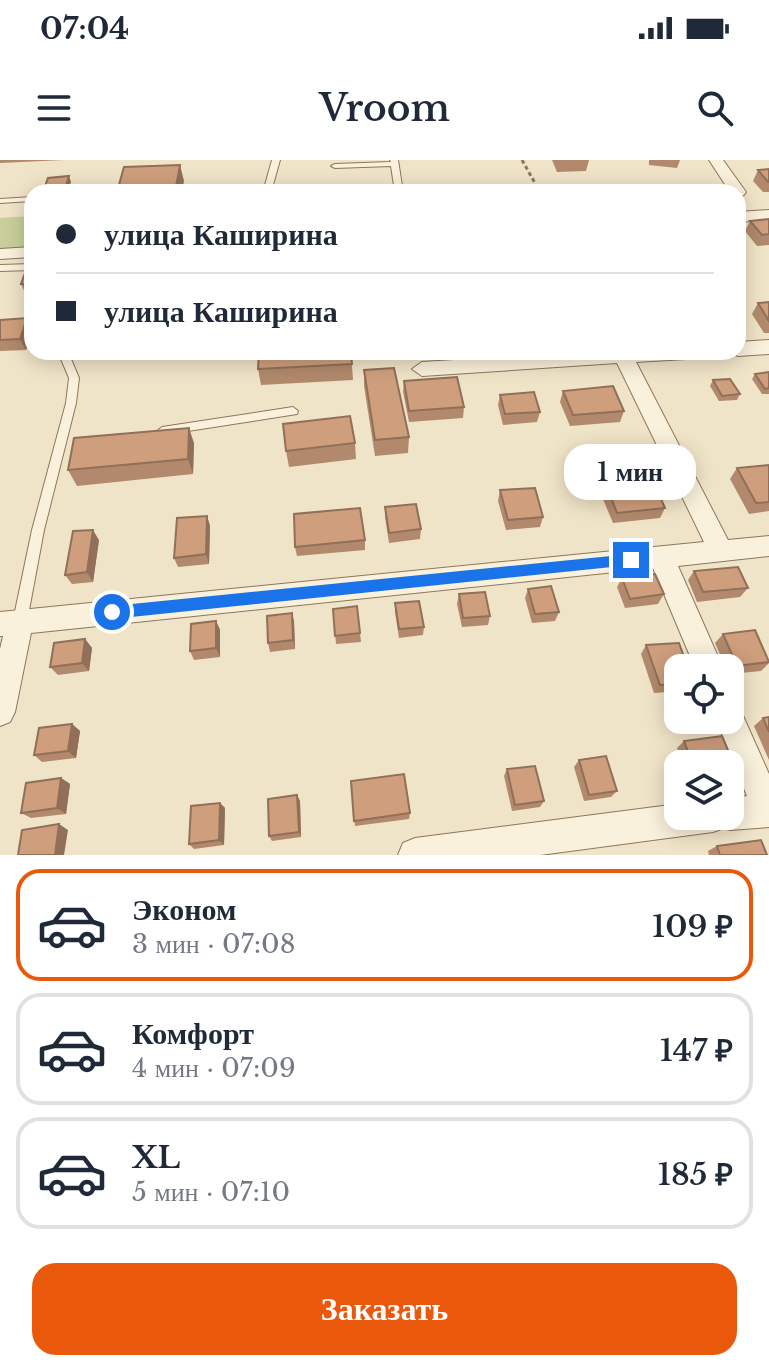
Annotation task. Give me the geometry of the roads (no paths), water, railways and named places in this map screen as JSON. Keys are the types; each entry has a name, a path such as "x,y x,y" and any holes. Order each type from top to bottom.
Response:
{"street":[{"path":"716,160 732,184"},
{"path":"746,200 762,215"},
{"path":"0,254 24,252"},
{"path":"746,348 769,347"},
{"path":"422,369 542,360"},
{"path":"625,360 721,550"},
{"path":"0,712 10,622 769,546"},
{"path":"661,557 703,654"},
{"path":"736,734 769,809 744,812"},
{"path":"415,855 664,822"}],"lane":[{"path":"269,184 276,160"},
{"path":"335,166 394,162 398,184"},
{"path":"0,201 24,200"},
{"path":"0,268 24,267"},
{"path":"10,622 71,403 74,378 66,360"},
{"path":"153,432 293,411"},
{"path":"60,447 76,444"}]}
